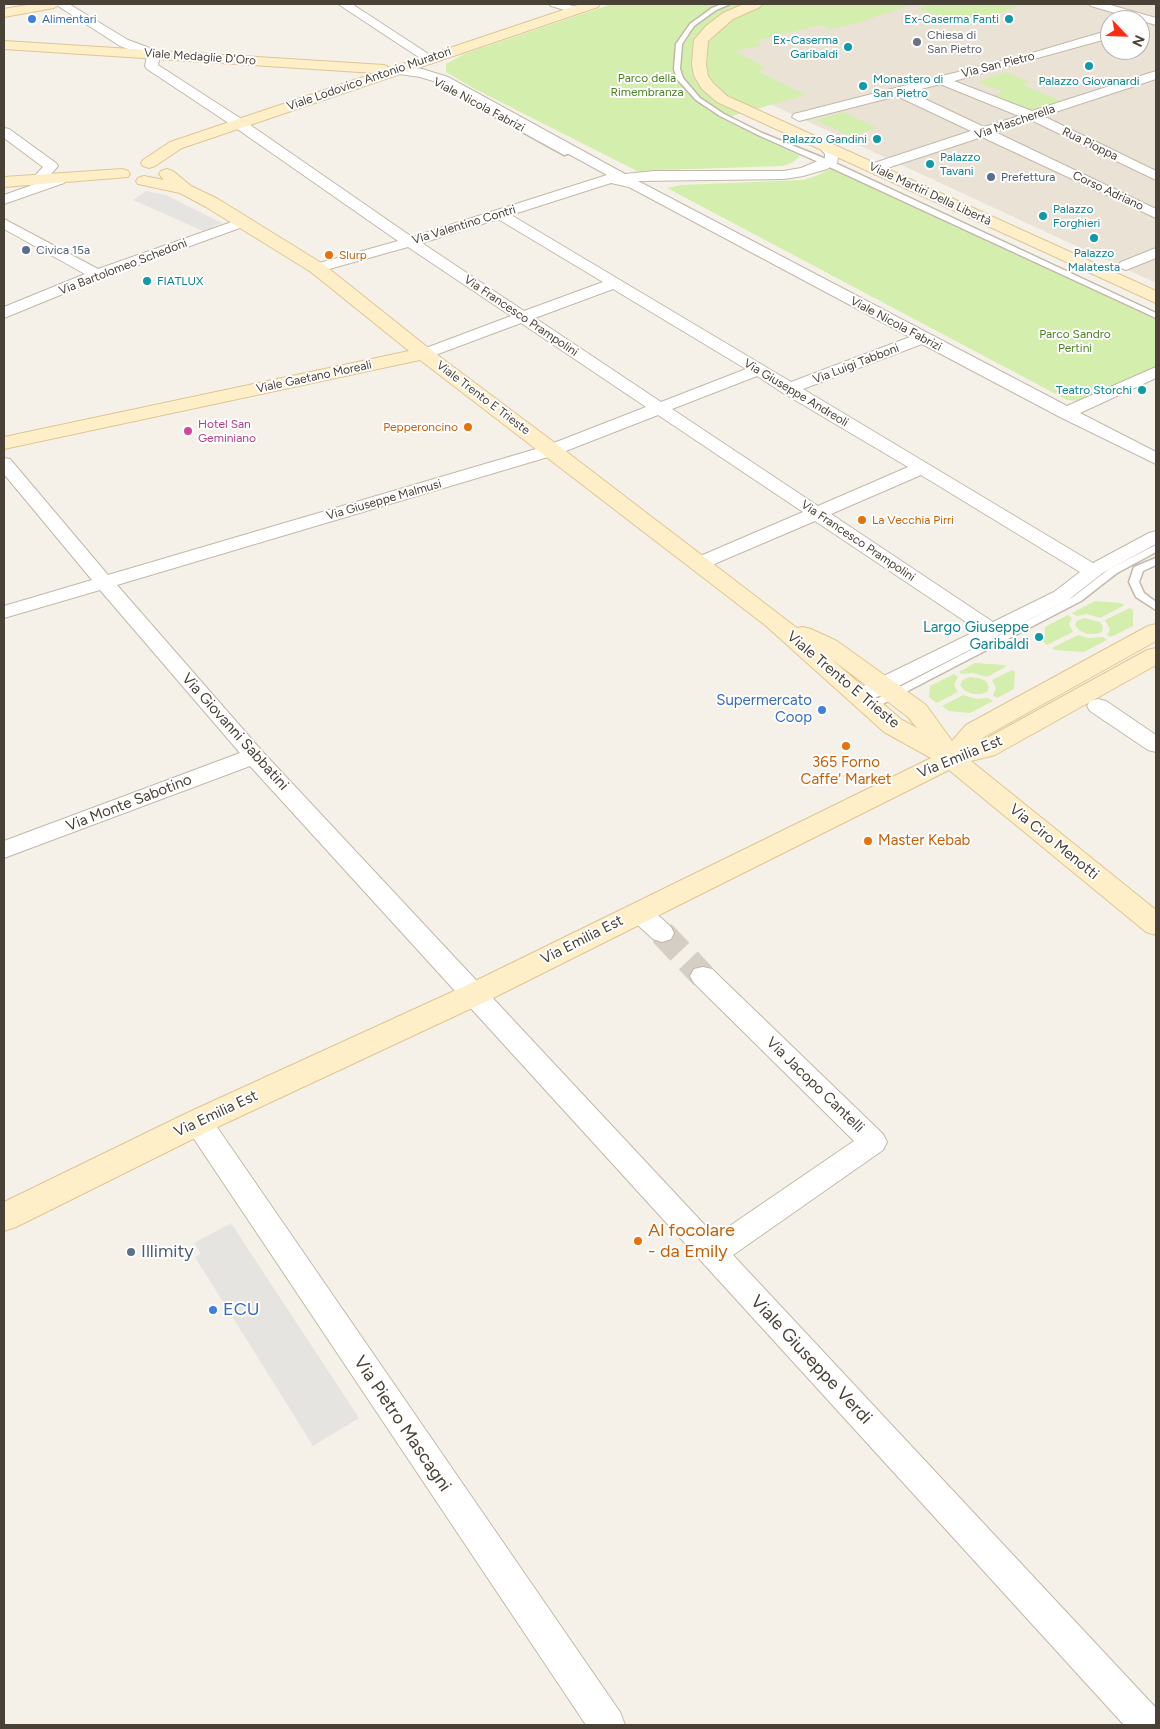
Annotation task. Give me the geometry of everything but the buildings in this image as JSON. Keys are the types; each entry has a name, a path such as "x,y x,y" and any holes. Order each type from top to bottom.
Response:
{"street":[{"path":"4,14 54,4"},
{"path":"61,4 124,43 154,54"},
{"path":"344,4 424,56"},
{"path":"555,4 575,10"},
{"name":"Viale Lodovico Antonio Muratori","path":"4,200 65,178 122,174 130,166 149,163 176,145 593,4"},
{"name":"Viale Martiri Della Libertà","path":"755,4 728,16 711,29 701,40 699,64 701,76 707,86 722,99 1156,298"},
{"path":"1095,4 1112,10"},
{"name":"Via San Pietro","path":"799,117 1036,56 1100,37"},
{"name":"Viale Medaglie D'Oro","path":"4,45 397,70"},
{"name":"Via Francesco Prampolini","path":"154,54 151,66 659,409 992,630"},
{"name":"Viale Nicola Fabrizi","path":"397,70 422,73 444,80 626,180 1156,459"},
{"name":"Via Mascherella","path":"873,168 1156,75"},
{"name":"Rua Pioppa","path":"940,80 1032,116 1156,176"},
{"name":"Corso Adriano","path":"897,91 1156,214"},
{"path":"4,132 51,166 39,179"},
{"path":"825,146 833,156 828,163"},
{"path":"144,181 158,179 167,174 168,168 166,166 149,163"},
{"name":"Via Valentino Contri","path":"317,268 500,214 626,180 654,175 795,174 828,163"},
{"name":"Viale Lodovico Antonio Muratori","path":"122,174 126,179 144,181"},
{"name":"Viale Trento E Trieste","path":"167,174 185,189 317,268 424,354 773,620 894,726 951,758"},
{"path":"4,182 65,178"},
{"name":"Viale Trento E Trieste","path":"144,181 185,189"},
{"name":"Via Giuseppe Andreoli","path":"500,214 1093,571"},
{"name":"Via Bartolomeo Schedoni","path":"4,313 97,275 243,222"},
{"path":"4,223 97,275"},
{"path":"1126,265 1156,254"},
{"name":"Viale Gaetano Moreali","path":"4,443 424,354 615,283"},
{"name":"Via Luigi Tabboni","path":"789,389 923,338"},
{"name":"Via Giuseppe Malmusi","path":"4,612 103,581 552,450 758,370"},
{"path":"1066,413 1156,372"},
{"name":"Via Giovanni Sabbatini","path":"4,462 103,581 254,756 475,994"},
{"path":"698,564 922,468"},
{"path":"864,701 992,630 1061,596 1093,571 1156,537"},
{"name":"Viale Trento E Trieste","path":"773,620 829,646 917,711 951,758"},
{"path":"951,758 974,731 1156,631"},
{"name":"Via Emilia Est","path":"4,1217 198,1122 475,994 951,758 986,749 1156,656"},
{"path":"1098,706 1156,745"},
{"name":"Via Monte Sabotino","path":"4,850 254,756"},
{"name":"Via Ciro Menotti","path":"951,758 1156,925"},
{"path":"640,912 662,933"},
{"name":"Via Jacopo Cantelli","path":"703,976 873,1142 714,1253"},
{"name":"Viale Giuseppe Verdi","path":"475,994 1148,1725"},
{"name":"Via Pietro Mascagni","path":"198,1122 607,1725"}],"lane":[{"path":"727,4 714,9 692,25 679,44 677,69 680,79 698,99 722,115 1156,316"},
{"path":"888,689 1077,599 1113,571 1156,548"},
{"path":"1156,561 1138,569 1134,582 1140,595 1156,607"}],"shaded area":[{"path":"907,4 1156,4 1156,283 770,104 804,95 756,70 732,51 749,40"},
{"path":"146,191 166,195 222,223 203,231 133,200"},
{"path":"231,1223 359,1418 313,1446 195,1257 201,1254 194,1243"}],"green space":[{"name":"Parco della Rimembranza","path":"612,4 913,4 857,23 830,29 820,25 755,41 762,45 735,51 766,68 758,71 805,95 722,119 800,156 792,163 782,166 660,170 643,174 475,89 446,72 446,64 464,54"},
{"path":"930,4 1023,4 971,25 917,9"},
{"path":"1006,72 1030,82 1022,85 1064,102 1033,112 992,96 1003,92 977,82"},
{"path":"843,112 877,128 850,136 816,120"},
{"name":"Parco Sandro Pertini","path":"832,168 1156,317 1156,369 1083,401 1067,400 667,188 681,185 803,180"},
{"path":"1095,601 1125,605 1100,618 1087,614 1076,616 1072,613"},
{"path":"1130,608 1133,610 1133,626 1111,637 1107,635 1110,629 1105,620"},
{"path":"1068,615 1072,618 1069,624 1073,632 1047,645 1044,643 1045,627"},
{"path":"1084,618 1100,622 1103,627 1102,632 1087,634 1079,630 1075,625 1077,621"},
{"path":"1078,635 1089,638 1103,637 1107,640 1084,652 1055,650 1052,648"},
{"path":"975,663 1007,666 987,677 959,672"},
{"path":"1012,670 1015,672 1014,689 997,698 993,695 996,688 992,680"},
{"path":"954,674 958,677 954,685 958,692 937,703 929,697 930,686"},
{"path":"969,677 986,681 989,687 987,692 972,694 964,690 960,685 963,680"},
{"path":"963,695 977,699 988,698 993,701 970,713 949,711 942,706"}],"tunnel":[{"path":"662,933 703,976"}],"place":[{"name":"Alimentari","path":"32,19"},
{"name":"Ex-Caserma Fanti","path":"1009,19"},
{"name":"Chiesa di San Pietro","path":"917,42"},
{"name":"Ex-Caserma Garibaldi","path":"848,47"},
{"name":"Palazzo Giovanardi","path":"1089,66"},
{"name":"Monastero di San Pietro","path":"863,86"},
{"name":"Palazzo Gandini","path":"877,139"},
{"name":"Palazzo Tavani","path":"930,164"},
{"name":"Prefettura","path":"991,177"},
{"name":"Palazzo Forghieri","path":"1043,216"},
{"name":"Palazzo Malatesta","path":"1094,238"},
{"name":"Civica 15a","path":"26,250"},
{"name":"Slurp","path":"329,255"},
{"name":"FIATLUX","path":"147,281"},
{"name":"Teatro Storchi","path":"1142,390"},
{"name":"Pepperoncino","path":"468,427"},
{"name":"Hotel San Geminiano","path":"188,431"},
{"name":"La Vecchia Pirri","path":"862,520"},
{"name":"Largo Giuseppe Garibaldi","path":"1039,637"},
{"name":"Supermercato Coop","path":"822,710"},
{"name":"365 Forno Caffe' Market","path":"846,746"},
{"name":"Master Kebab","path":"868,841"},
{"name":"Al focolare - da Emily","path":"638,1241"},
{"name":"Illimity","path":"131,1252"},
{"name":"ECU","path":"213,1310"}]}
